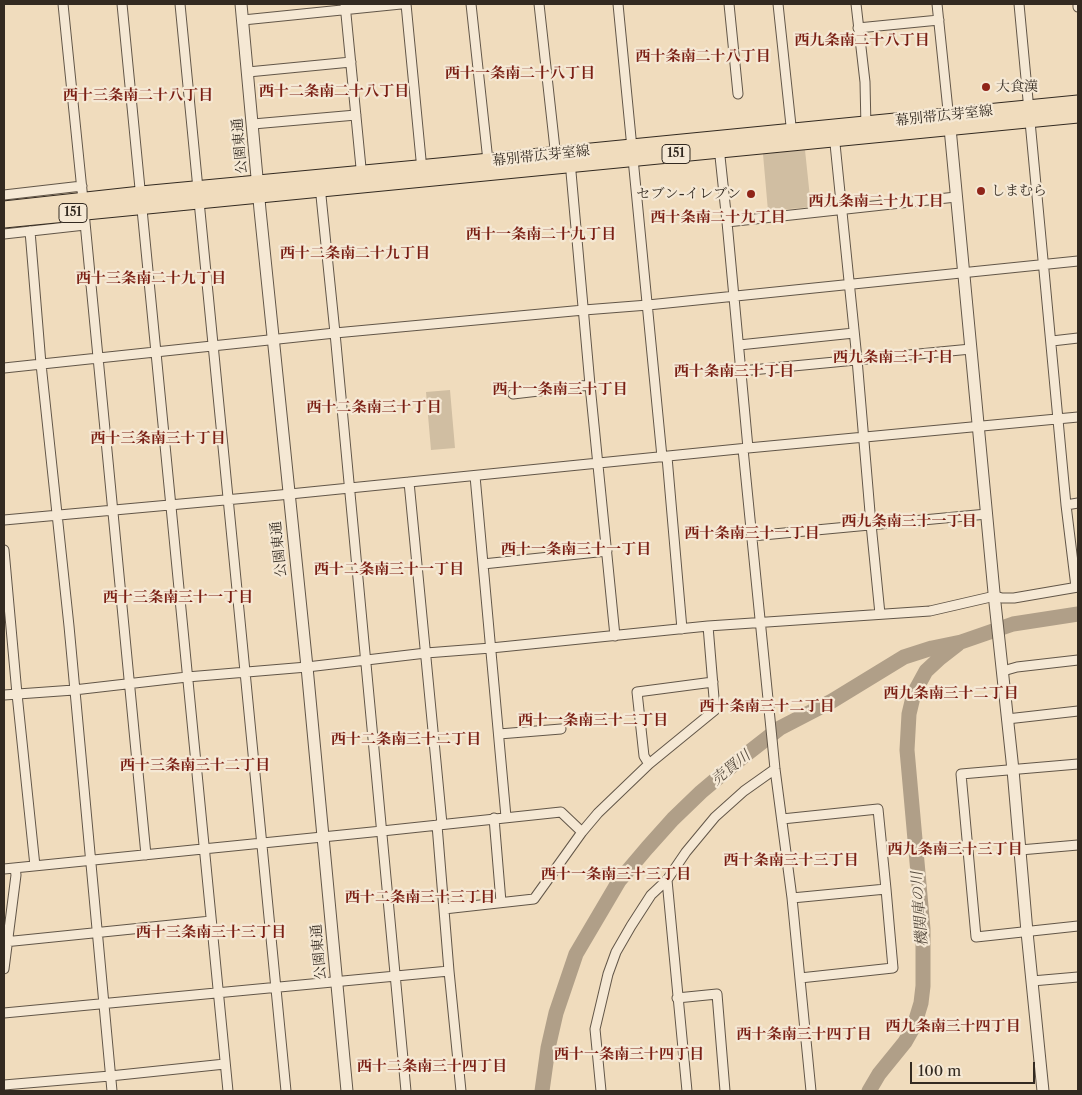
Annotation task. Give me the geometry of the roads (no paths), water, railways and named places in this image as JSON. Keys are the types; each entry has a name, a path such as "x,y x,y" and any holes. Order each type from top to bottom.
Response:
{"main road":[{"name":"幕別帯広芽室線","path":"1030,114 1078,103"},
{"name":"幕別帯広芽室線","path":"4,209 84,206 1030,114 1078,115"},
{"name":"幕別帯広芽室線","path":"422,174 488,161 563,160"},
{"name":"幕別帯広芽室線","path":"4,220 84,206"}],"street":[{"path":"63,4 114,510 146,854"},
{"path":"122,4 228,1091"},
{"path":"180,4 286,1091"},
{"name":"公園東通","path":"241,4 347,1091"},
{"path":"243,20 345,7 401,4"},
{"path":"406,4 422,174"},
{"path":"471,4 488,161"},
{"path":"539,4 584,310 615,636"},
{"path":"618,4 682,629"},
{"path":"729,4 738,94"},
{"path":"778,4 792,137"},
{"path":"856,4 865,82 866,130"},
{"path":"937,4 1043,1091"},
{"path":"4,695 74,690 307,667 365,659 708,626 930,611 1077,587 1066,505 1019,4"},
{"path":"345,7 362,180"},
{"path":"858,28 939,20"},
{"path":"248,72 351,62"},
{"path":"252,124 356,115"},
{"path":"834,133 880,614"},
{"path":"719,144 739,345 752,536 774,767 792,898 811,1091"},
{"path":"319,184 335,333 406,1091"},
{"path":"4,194 84,206"},
{"path":"727,222 956,197"},
{"path":"4,234 30,231 84,206"},
{"path":"30,231 41,364 112,1091"},
{"path":"4,368 335,333 648,305 1078,261"},
{"path":"739,345 854,333"},
{"path":"1052,341 1078,338"},
{"path":"741,372 971,349"},
{"path":"513,394 590,385"},
{"path":"4,520 229,500 1078,416"},
{"path":"475,476 506,817"},
{"path":"409,482 426,653 444,909 461,1091"},
{"path":"1066,505 1078,503"},
{"path":"752,536 987,514"},
{"path":"4,550 35,866"},
{"path":"483,564 607,551"},
{"path":"444,909 534,899 598,813 649,764 715,710 708,626"},
{"path":"1002,665 1018,667 1078,660"},
{"path":"649,764 644,756 637,692 713,682"},
{"path":"1007,719 1078,711"},
{"path":"499,734 561,729"},
{"path":"1078,764 961,774 976,937 1078,926"},
{"path":"601,1091 595,1029 608,974 616,952 651,895 667,880 686,852 715,817 774,767"},
{"path":"782,819 878,809 893,968 800,978"},
{"path":"4,869 561,812 582,832"},
{"path":"494,818 501,902"},
{"path":"1020,850 1078,845"},
{"path":"4,969 5,942 16,875 15,868"},
{"path":"667,880 687,1091"},
{"path":"792,898 886,889"},
{"path":"5,942 211,921"},
{"path":"4,1013 449,971"},
{"path":"1032,981 1078,976"},
{"path":"678,998 717,994 725,1091"},
{"path":"4,1085 225,1064"}],"waterway":[{"name":"売買川","path":"542,1091 548,1048 556,1013 576,954 619,881 673,819 701,792 780,728 832,701 904,657 932,648 961,642 1013,624 1078,614"},
{"name":"機関庫の川","path":"869,1091 879,1074 905,1042 914,1026 921,1003 923,986 923,929 907,750 909,714 914,693 926,671 958,644"}],"place":[{"name":"大食漢","path":"986,87"},
{"name":"しまむら","path":"981,191"},
{"name":"セブン-イレブン","path":"751,194"}],"district":[{"name":"西九条南二十八丁目","path":"862,41"},
{"name":"西十条南二十八丁目","path":"703,57"},
{"name":"西十一条南二十八丁目","path":"520,74"},
{"name":"西十二条南二十八丁目","path":"334,92"},
{"name":"西十三条南二十八丁目","path":"138,96"},
{"name":"西九条南二十九丁目","path":"876,202"},
{"name":"西十条南二十九丁目","path":"718,218"},
{"name":"西十一条南二十九丁目","path":"541,235"},
{"name":"西十二条南二十九丁目","path":"355,254"},
{"name":"西十三条南二十九丁目","path":"151,279"},
{"name":"西九条南三十丁目","path":"893,358"},
{"name":"西十条南三十丁目","path":"734,372"},
{"name":"西十一条南三十丁目","path":"560,390"},
{"name":"西十二条南三十丁目","path":"374,408"},
{"name":"西十三条南三十丁目","path":"158,439"},
{"name":"西九条南三十一丁目","path":"909,522"},
{"name":"西十条南三十一丁目","path":"752,534"},
{"name":"西十一条南三十一丁目","path":"576,550"},
{"name":"西十二条南三十一丁目","path":"389,570"},
{"name":"西十三条南三十一丁目","path":"178,598"},
{"name":"西九条南三十二丁目","path":"951,694"},
{"name":"西十条南三十二丁目","path":"767,707"},
{"name":"西十一条南三十二丁目","path":"593,721"},
{"name":"西十二条南三十二丁目","path":"406,740"},
{"name":"西十三条南三十二丁目","path":"195,766"},
{"name":"西九条南三十三丁目","path":"955,850"},
{"name":"西十条南三十三丁目","path":"791,861"},
{"name":"西十一条南三十三丁目","path":"616,875"},
{"name":"西十二条南三十三丁目","path":"420,898"},
{"name":"西十三条南三十三丁目","path":"211,933"},
{"name":"西九条南三十四丁目","path":"953,1027"},
{"name":"西十条南三十四丁目","path":"804,1035"},
{"name":"西十一条南三十四丁目","path":"629,1055"},
{"name":"西十二条南三十四丁目","path":"432,1067"}]}
